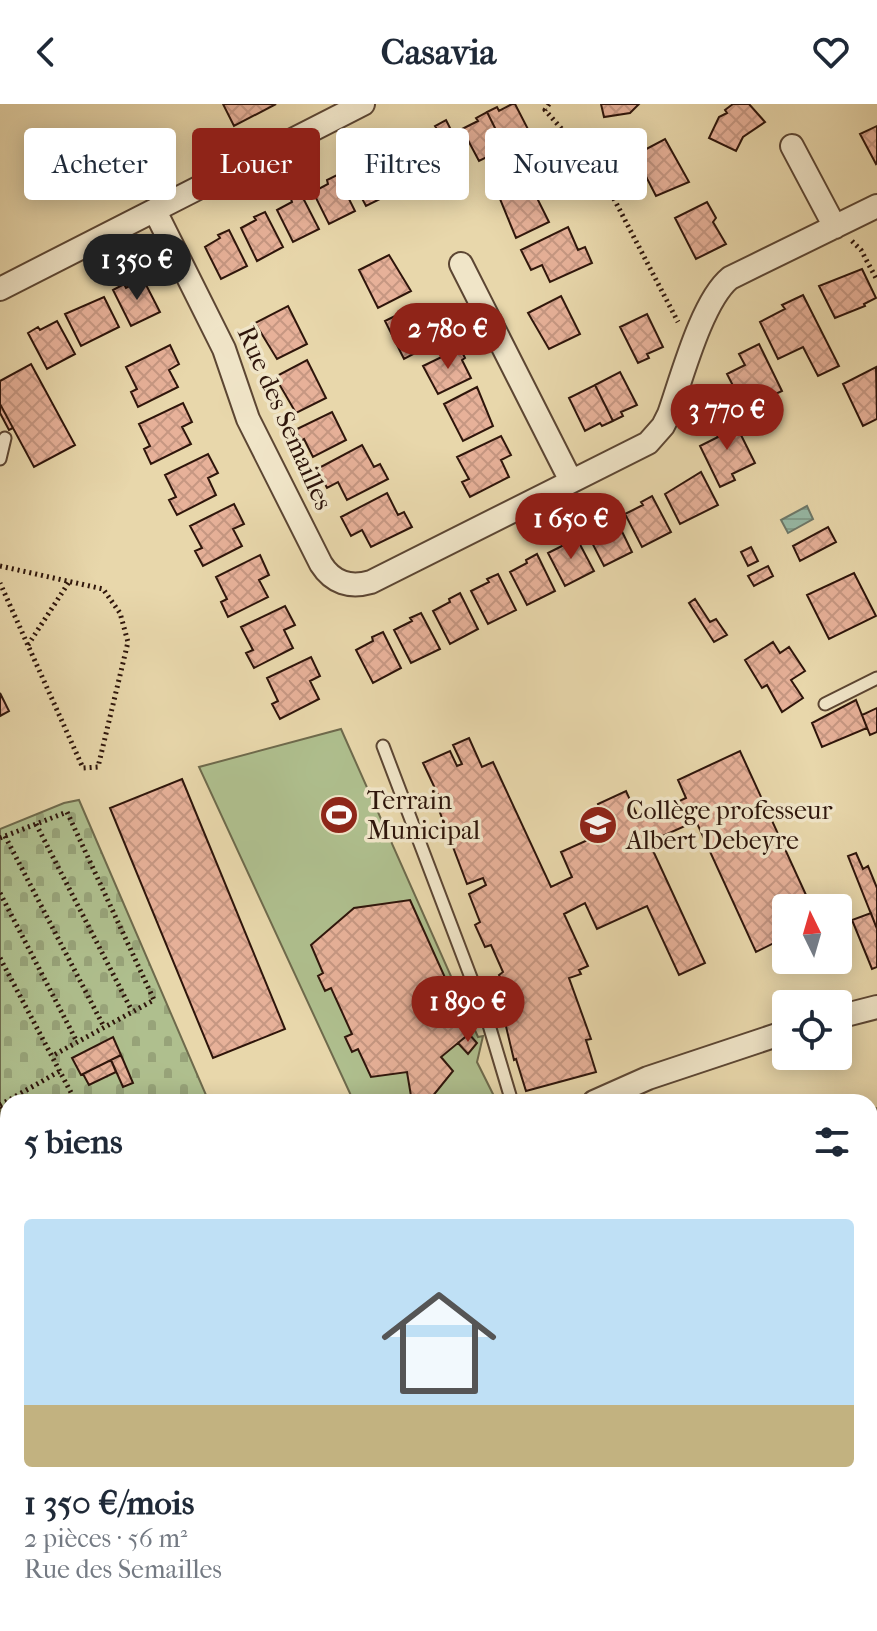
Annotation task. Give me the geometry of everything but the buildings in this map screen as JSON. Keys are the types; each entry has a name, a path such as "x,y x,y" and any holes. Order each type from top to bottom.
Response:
{"street":[{"path":"0,289 363,104"},
{"path":"792,146 835,227"},
{"name":"Rue des Semailles","path":"155,211 224,349 248,419 321,564 335,579 351,585 371,582 648,443 669,414 714,294 730,278 877,206"},
{"path":"461,264 571,481"},
{"path":"852,1013 877,1007"},
{"path":"612,1094 660,1073 772,1037"}],"lane":[{"path":"0,459 5,438"},
{"path":"825,704 877,678"},
{"path":"383,746 489,1025 510,1094"}],"path":[{"path":"549,104 545,110 600,172 676,321 699,332"},
{"path":"835,227 861,250 877,280"},
{"path":"0,566 103,589 120,613 128,642 98,767 83,768 0,583"},
{"path":"28,646 69,582"},
{"path":"52,1056 154,1000 67,812 2,837 104,1027"},
{"path":"36,824 132,1011"},
{"path":"0,893 77,1042"},
{"path":"0,958 72,1094"},
{"path":"21,1094 60,1071"}],"green space":[{"path":"341,729 478,1037 483,1036 477,1062 493,1094 350,1094 199,767"},
{"path":"79,800 206,1094 0,1094 0,829"}],"shaded area":[{"path":"807,506 813,519 788,533 781,520"}],"place":[{"name":"Terrain Municipal","path":"339,815"},
{"name":"Collège professeur Albert Debeyre","path":"598,825"}]}
